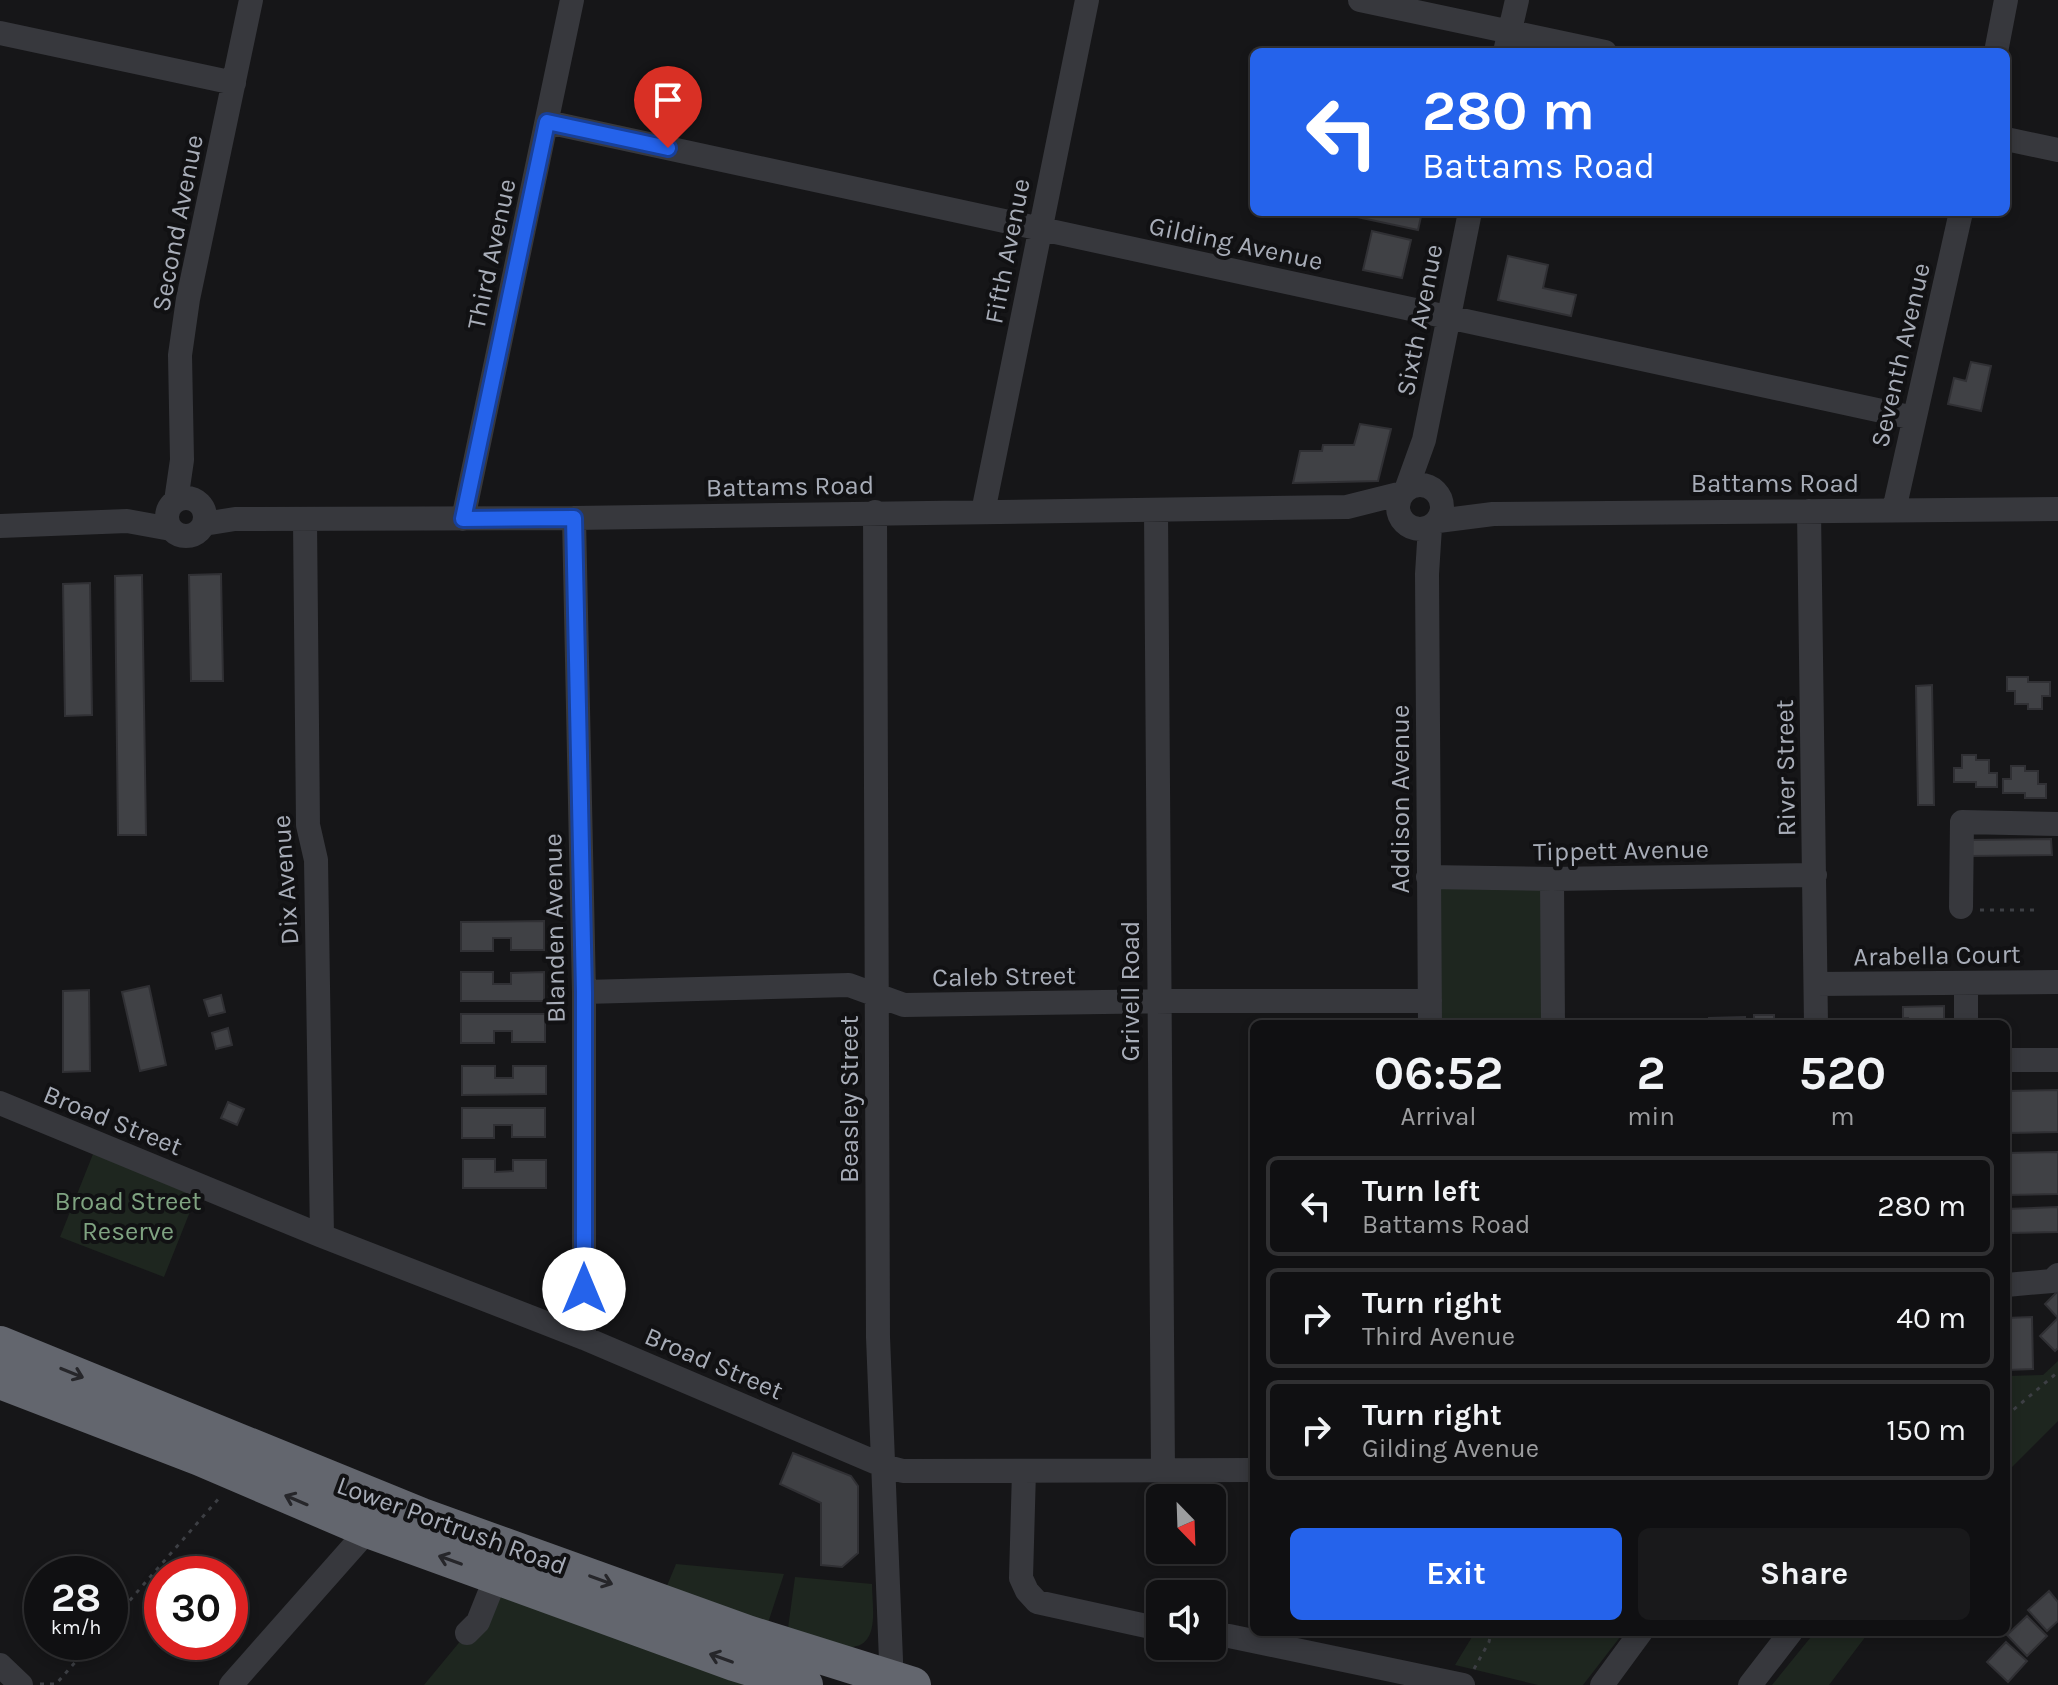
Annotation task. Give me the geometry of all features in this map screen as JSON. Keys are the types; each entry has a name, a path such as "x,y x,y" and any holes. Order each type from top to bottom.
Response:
{"highway":[{"name":"Lower Portrush Road","path":"0,1344 422,1516 899,1683"},
{"name":"Lower Portrush Road","path":"0,1381 200,1458 368,1530 719,1657 800,1683"},
{"path":"339,1484 352,1499 368,1530 396,1520 422,1516"},
{"path":"767,1639 800,1683 836,1662"}],"street":[{"name":"Second Avenue","path":"187,512 182,460 180,355 188,299 251,0"},
{"name":"Third Avenue","path":"463,519 572,0"},
{"name":"Fifth Avenue","path":"983,512 1087,0"},
{"path":"1360,0 1508,42 1566,48"},
{"path":"1508,42 1517,0"},
{"path":"1997,48 2006,0"},
{"path":"0,33 234,83"},
{"name":"Gilding Avenue","path":"547,122 1914,418"},
{"path":"2010,140 2058,150"},
{"name":"Sixth Avenue","path":"1405,492 1424,440 1469,216"},
{"name":"Seventh Avenue","path":"1894,510 1960,216"},
{"name":"Sixth Avenue","path":"1424,440 1426,472 1435,491"},
{"path":"1423,484 1435,491 1443,506 1422,524 1398,506 1405,492 1423,484"},
{"name":"Battams Road","path":"1435,491 1493,514"},
{"name":"Battams Road","path":"0,526 127,521 187,512 235,519 305,521 1347,507 1405,492"},
{"name":"Battams Road","path":"1347,507 1422,524 1493,514 2058,509"},
{"name":"Grivell Road","path":"1156,511 1163,1471"},
{"name":"River Street","path":"1809,511 1816,1020"},
{"name":"Beasley Street","path":"875,512 878,1337 899,1683"},
{"name":"Blanden Avenue","path":"574,518 584,992 584,1338"},
{"name":"Dix Avenue","path":"305,521 308,825 316,860 322,1236"},
{"name":"Addison Avenue","path":"1422,524 1427,574 1430,1012"},
{"path":"1966,909 1962,822 2058,824"},
{"name":"Tippett Avenue","path":"1428,877 1552,879 1815,875"},
{"path":"1552,879 1553,1020"},
{"name":"Arabella Court","path":"1816,984 2058,982"},
{"path":"1966,983 1966,1020"},
{"name":"Caleb Street","path":"584,992 849,985 904,1005 1158,1001 1430,1012"},
{"path":"2010,1060 2058,1060"},
{"name":"Broad Street","path":"0,1103 322,1236 584,1338 884,1466 903,1471 1250,1470"},
{"path":"2010,1285 2052,1281 2058,1275"},
{"path":"1024,1471 1021,1578 1027,1591 1037,1602 1146,1626"},
{"path":"231,1685 368,1530"},
{"path":"467,1633 478,1622 496,1577"},
{"path":"1226,1636 1467,1678"},
{"path":"1602,1685 1638,1636"},
{"path":"1750,1685 1788,1636"},
{"path":"0,1665 21,1685"}],"path":[{"path":"1966,909 2036,910"},
{"path":"2010,1413 2058,1372"},
{"path":"128,1602 224,1493"},
{"path":"1467,1678 1490,1636"},
{"path":"21,1685 56,1684 77,1660"}],"green space":[{"path":"1428,878 1552,879 1553,1020 1430,1020"},
{"name":"Broad Street Reserve","path":"93,1154 197,1194 164,1277 60,1237"},
{"path":"2058,1361 2058,1421 2010,1469 2010,1376 2043,1375"},
{"path":"676,1564 784,1574 768,1623 666,1588"},
{"path":"496,1577 805,1685 424,1685 467,1633"},
{"path":"795,1577 872,1584 872,1624 866,1641 859,1646 848,1647 788,1628"},
{"path":"1473,1636 1621,1636 1583,1685 1538,1685 1455,1665"},
{"path":"1812,1636 1866,1636 1829,1685 1772,1685"}],"building":[{"path":"1357,216 1421,216 1418,230"},
{"path":"1372,231 1411,240 1402,278 1363,270"},
{"path":"1508,256 1548,265 1543,288 1576,295 1571,316 1498,300"},
{"path":"1971,362 1991,366 1981,411 1948,404 1954,378 1966,381"},
{"path":"1360,424 1391,429 1378,481 1293,483 1300,451 1322,451 1323,445 1354,445"},
{"path":"221,574 223,681 191,681 189,575"},
{"path":"142,575 146,835 118,835 115,576"},
{"path":"90,583 92,715 65,716 63,584"},
{"path":"2007,677 2028,677 2028,682 2050,682 2050,696 2042,696 2042,709 2028,709 2028,704 2015,704 2015,691 2007,691"},
{"path":"1932,685 1934,805 1918,805 1916,686"},
{"path":"1962,755 1976,755 1976,760 1989,760 1989,773 1997,773 1997,787 1976,787 1976,782 1954,782 1954,768 1962,768"},
{"path":"2011,766 2025,766 2025,771 2038,771 2038,784 2046,784 2046,798 2025,798 2025,793 2003,793 2003,779 2011,779"},
{"path":"2051,839 2052,855 1971,856 1970,840"},
{"path":"544,921 544,950 511,950 511,938 493,938 493,951 461,951 461,922"},
{"path":"461,972 493,972 493,984 511,984 511,973 544,972 544,1001 461,1001"},
{"path":"149,986 166,1065 140,1071 122,992"},
{"path":"89,990 90,1071 63,1072 63,991"},
{"path":"221,995 225,1012 209,1016 204,1000"},
{"path":"1944,1006 1944,1020 1908,1020 1903,1018 1903,1007"},
{"path":"461,1014 545,1014 545,1042 512,1042 512,1031 494,1031 494,1043 461,1043"},
{"path":"1754,1015 1774,1015 1774,1020 1754,1020"},
{"path":"1745,1017 1745,1020 1709,1020 1709,1018"},
{"path":"228,1028 232,1045 216,1049 212,1033"},
{"path":"462,1066 495,1066 495,1078 513,1078 513,1066 546,1066 546,1094 462,1095"},
{"path":"2058,1090 2058,1132 2010,1133 2010,1091"},
{"path":"228,1102 244,1109 237,1125 221,1118"},
{"path":"462,1108 545,1108 545,1137 512,1137 512,1125 494,1125 494,1138 462,1138"},
{"path":"2058,1152 2058,1194 2010,1195 2010,1153"},
{"path":"463,1159 495,1159 495,1172 513,1171 513,1160 546,1160 546,1188 463,1188"},
{"path":"2058,1207 2058,1232 2010,1233 2010,1209"},
{"path":"2058,1291 2058,1318 2045,1304"},
{"path":"2032,1317 2033,1369 2010,1370 2010,1318"},
{"path":"2058,1318 2058,1348 2055,1351 2040,1336"},
{"path":"793,1453 851,1476 858,1486 858,1553 842,1567 821,1565 821,1503 780,1484"},
{"path":"2049,1591 2058,1602 2058,1621 2047,1631 2028,1610"},
{"path":"2027,1616 2047,1636 2027,1656 2008,1636"},
{"path":"2006,1642 2027,1661 2008,1682 1987,1662"}],"route":[{"path":"584,1289 584,992 574,518 463,519 547,122 668,148"}]}
